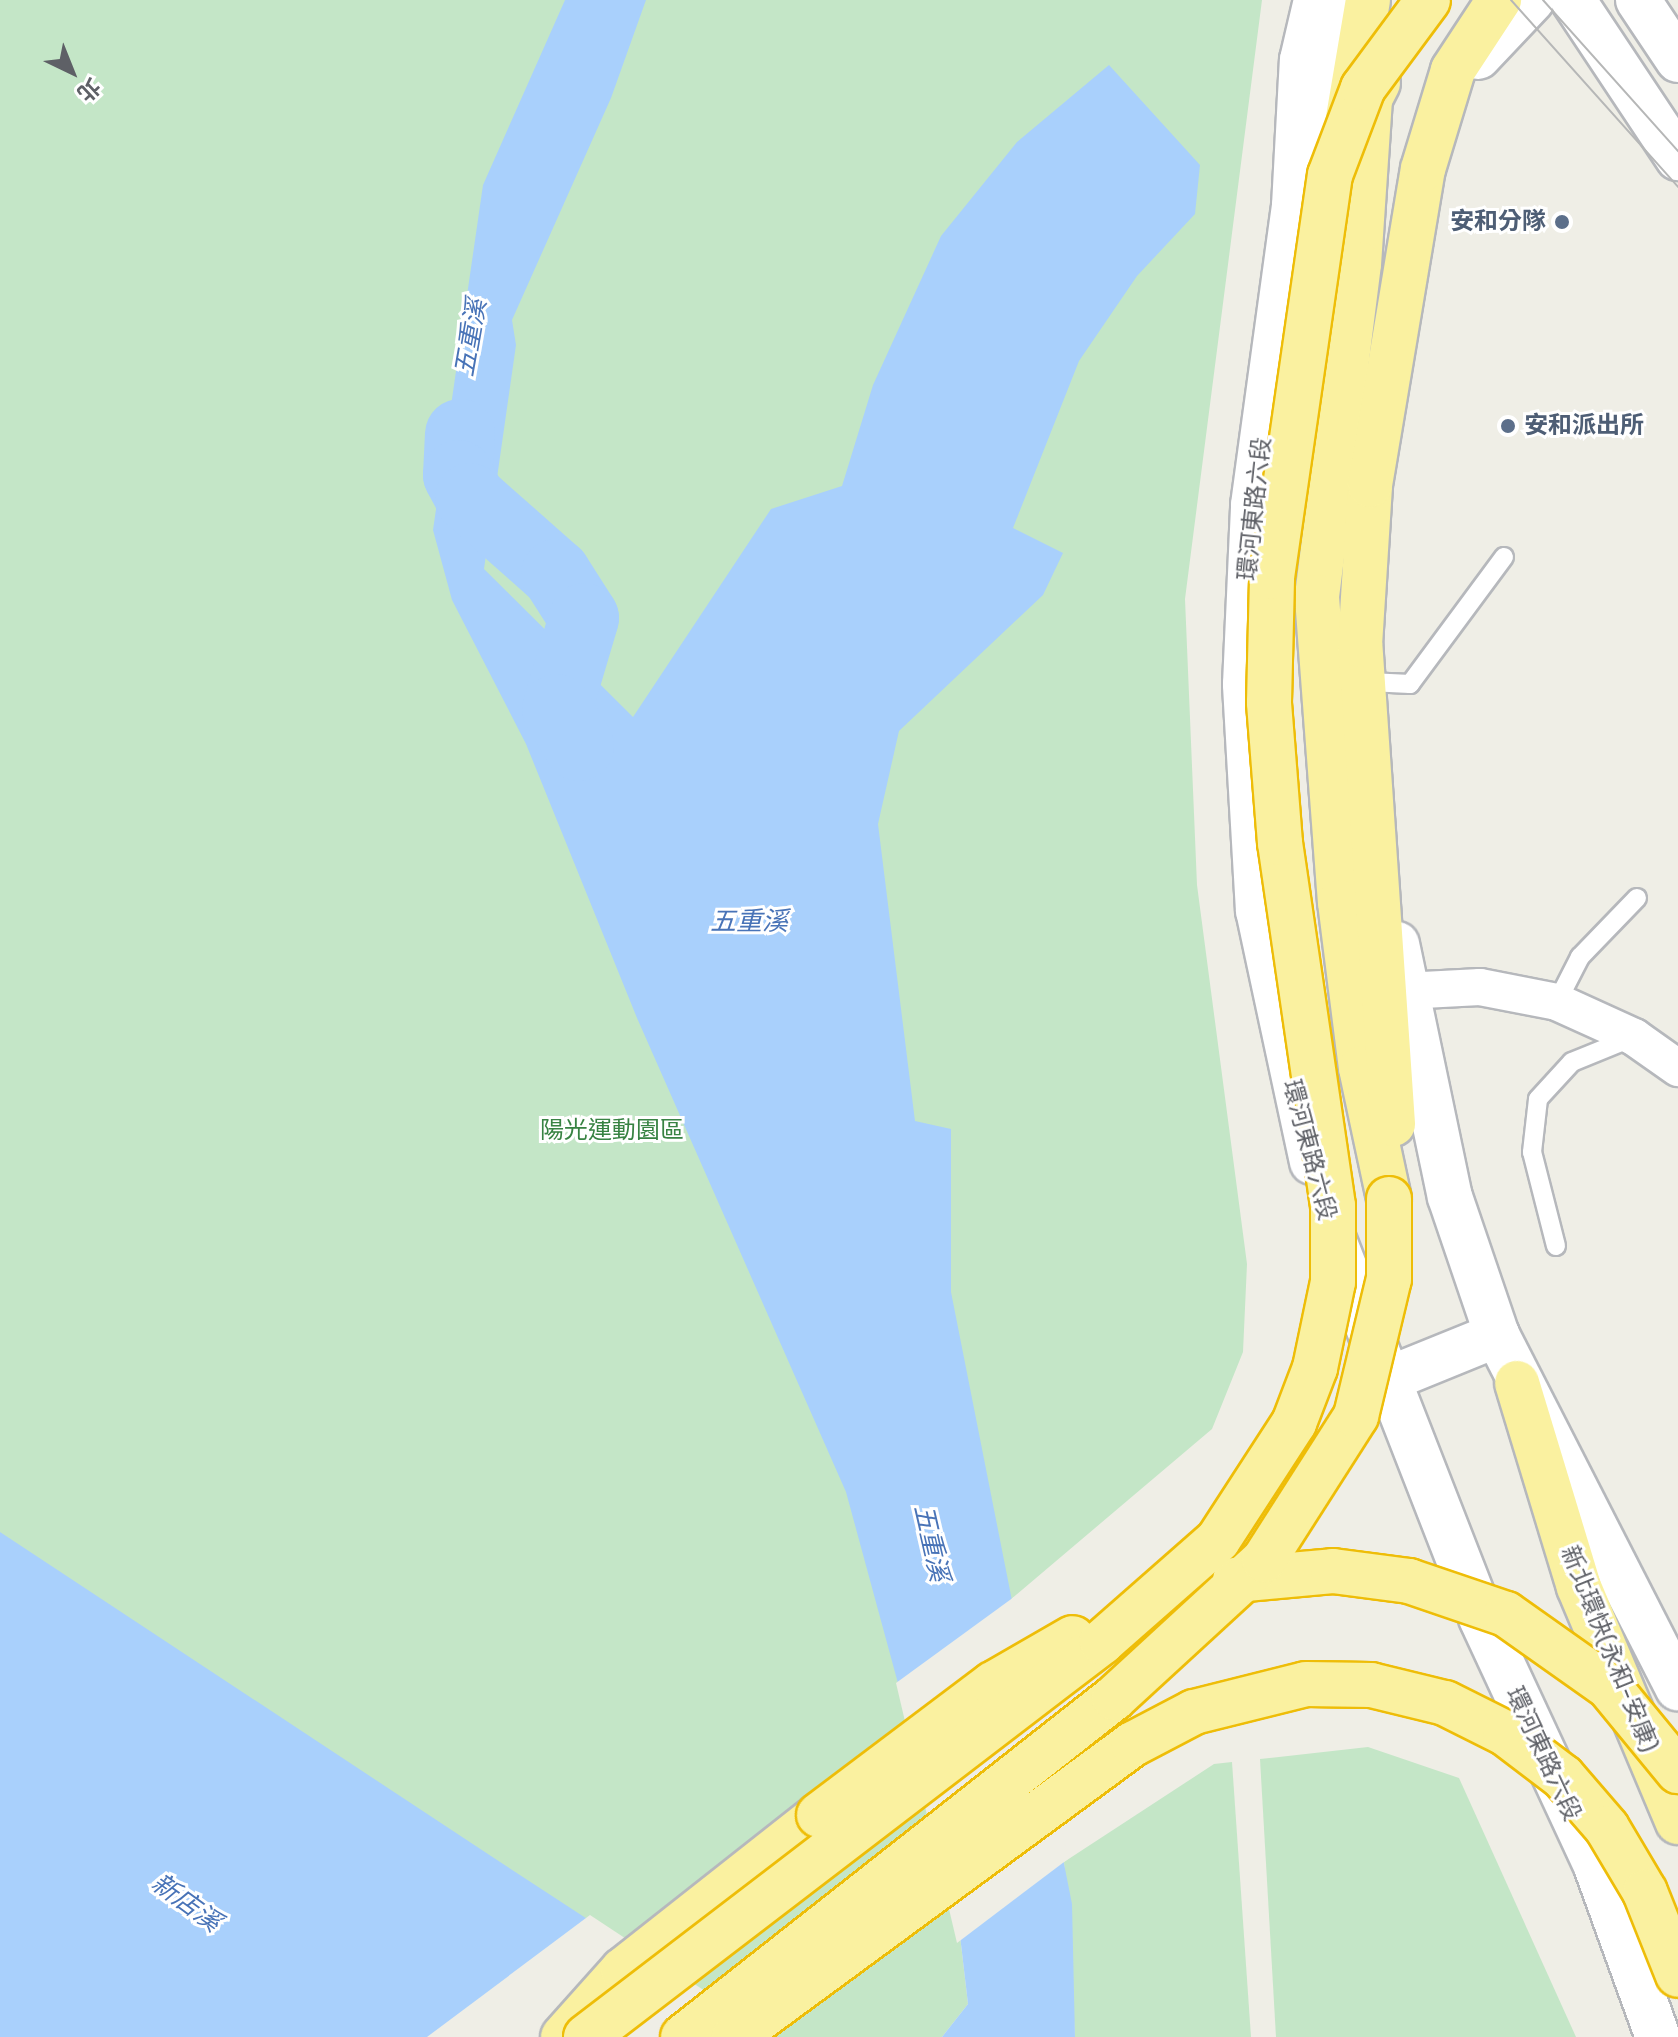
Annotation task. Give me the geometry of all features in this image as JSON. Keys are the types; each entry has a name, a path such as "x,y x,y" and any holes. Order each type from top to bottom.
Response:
{"highway":[{"path":"1368,0 1317,597 1340,902 1361,1068 1389,1199"},
{"path":"1333,1206 1280,843 1269,702 1272,577 1330,175 1363,88 1428,0"},
{"path":"586,2037 836,1852 1102,1642 1218,1540 1262,1480 1315,1368 1333,1282 1335,1078 1293,588 1370,99 1402,34 1443,0"},
{"path":"683,2037 1114,1698 1264,1560 1356,1416 1389,1279 1389,1199 1395,1104 1365,796 1360,645 1370,485 1423,169 1453,70 1499,0"},
{"name":"新北環快(永和-安康)","path":"1517,1383 1579,1587 1678,1822"},
{"path":"563,2037 623,1970 993,1684 1170,1594 1256,1575 1333,1571 1458,1595 1506,1614 1609,1687 1678,1771"},
{"path":"734,2037 1133,1744 1194,1712 1306,1684 1371,1685 1445,1703 1505,1733 1563,1777 1607,1828 1645,1892 1678,1975"}],"main road":[{"name":"環河東路六段","path":"1316,0 1302,60 1294,206 1252,519 1247,783 1258,911 1288,1076 1346,1279 1481,1618 1596,1866 1658,2037"},
{"name":"環河東路六段","path":"1294,206 1356,0"},
{"path":"1532,0 1452,91 1438,137 1378,506 1369,682 1371,758 1404,991 1450,1197 1497,1335 1517,1383 1632,1588 1678,1688"},
{"path":"1573,0 1675,145"},
{"path":"1638,0 1678,60"},
{"path":"1386,1380 1497,1335"}],"street":[{"path":"1404,991 1480,987 1557,1002 1634,1037 1678,1068"}],"lane":[{"path":"1369,682 1410,684 1504,557"},
{"path":"1557,1002 1580,957 1637,898"},
{"path":"1556,1246 1532,1152 1538,1099 1572,1062 1634,1037"}],"green space":[{"name":"陽光運動園區","path":"0,0 1262,0 1185,599 1197,885 1247,1264 1243,1352 1212,1429 1010,1600 955,1893 968,2004 942,2037 0,2037"},
{"path":"1368,1747 1459,1778 1576,2037 1276,2037 1260,1759"},
{"path":"1232,1762 1251,2037 1075,2037 1064,1862 1214,1764"}],"water":[{"name":"五重溪","path":"565,0 646,0 611,98 512,320 516,345 484,569 633,717 771,509 842,486 873,385 941,236 1017,142 1109,65 1200,165 1195,214 1137,276 1079,361 1013,528 1063,553 1043,595 899,731 878,824 915,1121 951,1129 951,1292 1072,1904 1075,2037 942,2037 968,2004 955,1893 846,1492 637,1018 526,744 452,600 433,530 483,185"},
{"name":"新店溪","path":"0,1532 494,1858 768,2037 0,2037"}],"pier":[{"path":"1014,1597 1068,1859 957,1943 896,1683"},
{"path":"590,1915 770,2034 772,2037 427,2037"}],"waterway":[{"name":"五重溪","path":"460,434 458,475 470,498 556,574 584,618 557,709 579,746"}],"tram line":[{"path":"1511,0 1678,187"},
{"path":"1543,0 1678,151"}],"place":[{"name":"安和分隊","path":"1562,222"},
{"name":"安和派出所","path":"1508,426"}]}
